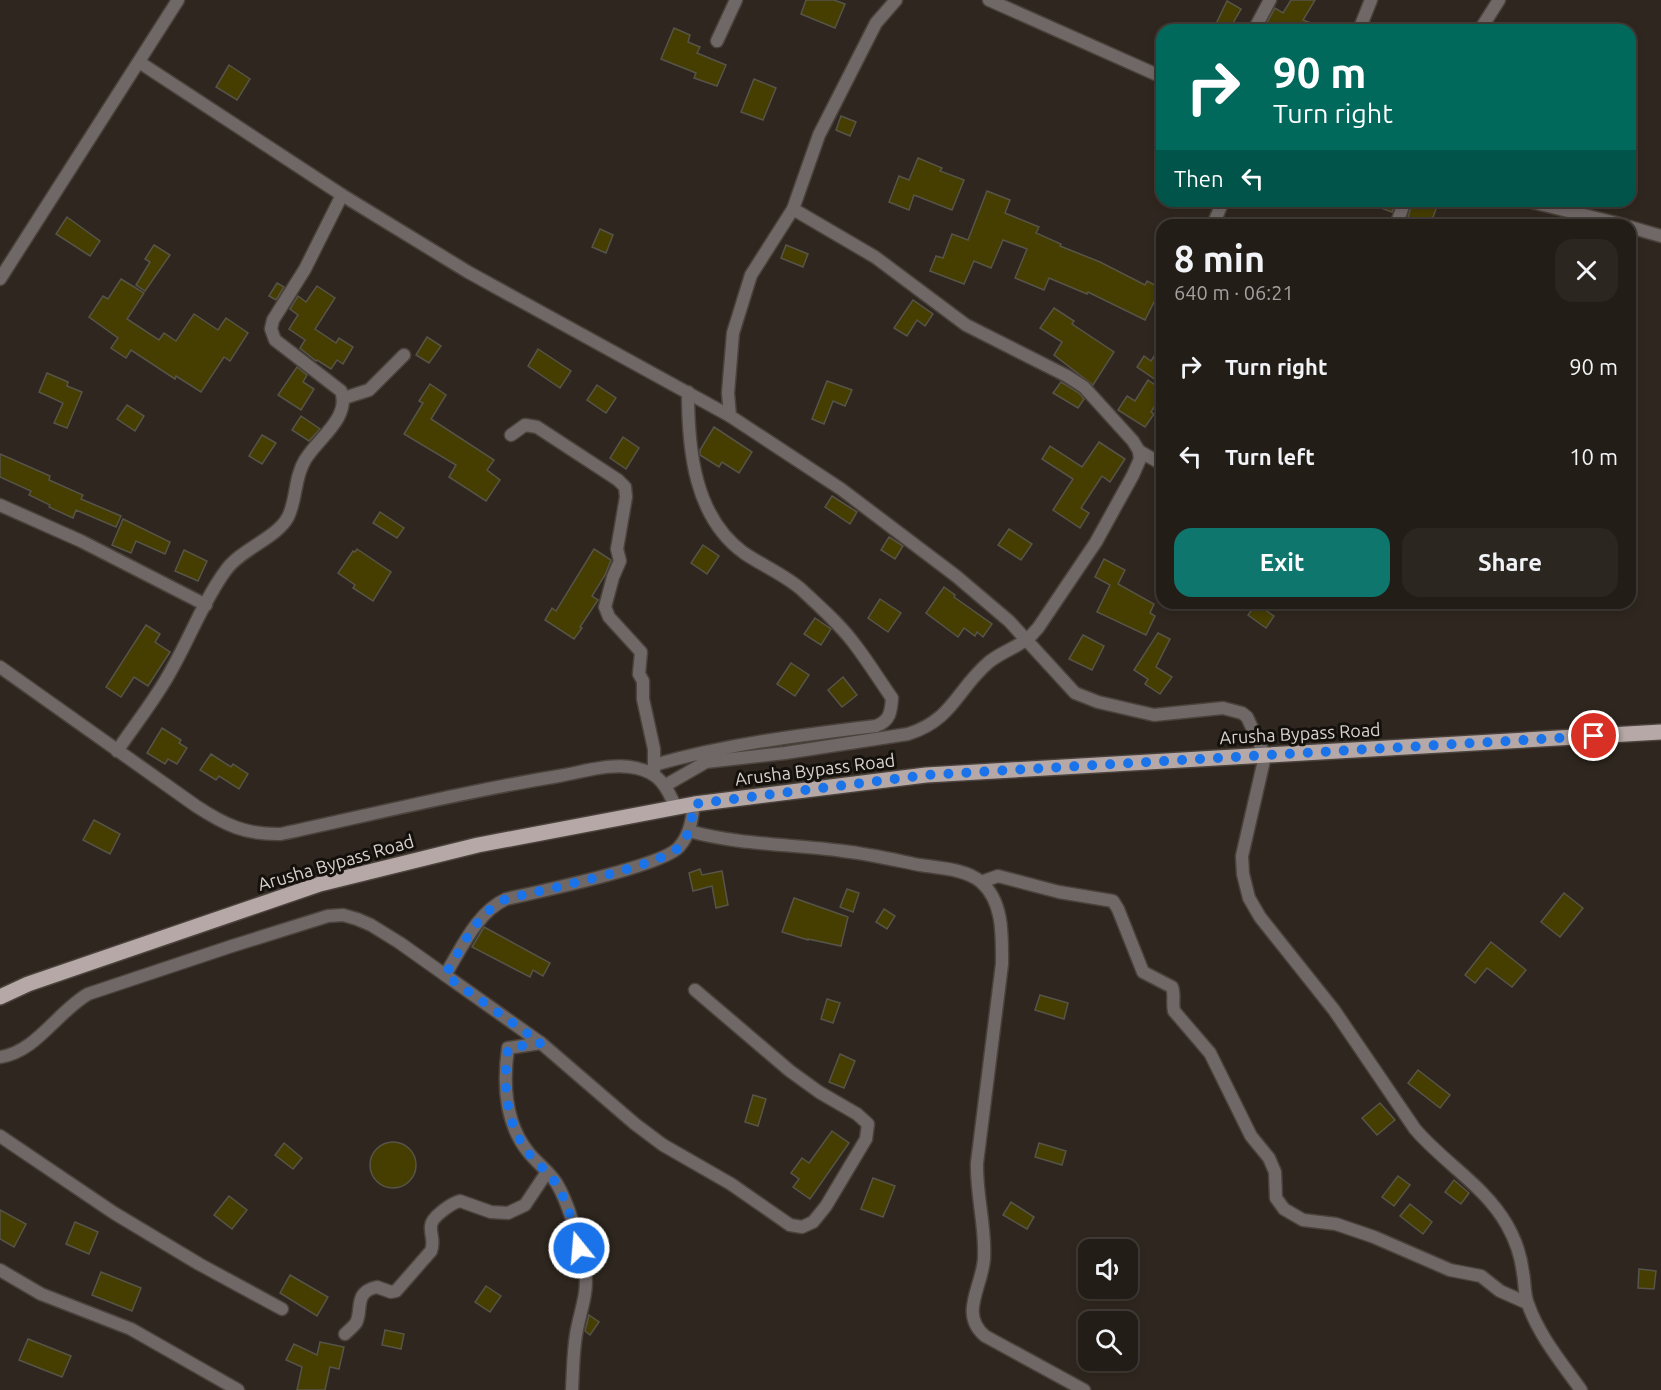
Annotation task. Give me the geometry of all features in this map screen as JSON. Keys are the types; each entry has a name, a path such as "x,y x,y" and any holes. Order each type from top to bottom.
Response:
{"main road":[{"name":"Arusha Bypass Road","path":"0,997 28,984 320,884 478,845 694,804 926,775 1661,732"}],"street":[{"path":"0,279 178,0"},
{"path":"717,41 736,0"},
{"path":"730,416 728,393 733,333 751,275 793,209 819,135 876,23 896,0"},
{"path":"988,0 1156,74"},
{"path":"1257,24 1270,0"},
{"path":"1361,24 1371,0"},
{"path":"1484,24 1499,0"},
{"path":"139,63 342,195 468,272 730,416 841,489 901,532 965,583 1028,641 1075,693 1085,698 1154,715 1212,708 1223,708 1242,713 1251,724 1265,756 1242,856 1243,874 1249,898 1260,917 1334,1010 1415,1130 1486,1196 1499,1213 1516,1245 1527,1303 1542,1334 1581,1390"},
{"path":"117,751 172,669 227,568 279,528 287,519 292,507 299,471 305,459 340,416 344,398 341,391 274,340 271,328 273,320 305,269 342,195"},
{"path":"1552,207 1600,219"},
{"path":"793,209 875,257 966,325 1067,376 1084,387 1133,441 1139,451 1156,461"},
{"path":"1636,229 1661,236"},
{"path":"344,398 369,390 404,355"},
{"path":"0,667 212,816 246,832 262,834 282,834 520,782 614,767 654,770 692,754 754,742 876,726 884,723 890,716 892,698 855,644 800,588 744,553 724,537 713,522 701,491 690,447 688,392"},
{"path":"511,435 525,425 537,427 618,480 625,487 626,497 617,549 620,561 613,577 605,608 609,617 641,652 639,674 644,681 643,699 654,749 654,770 666,785 676,807"},
{"path":"666,785 706,762 796,752 908,734 925,729 949,709 988,663 1028,641 1096,542 1139,465 1139,451"},
{"path":"0,505 81,541 206,604"},
{"path":"445,975 482,916 494,905 506,899 633,867 678,850 689,831 694,804"},
{"path":"689,831 723,840 845,851 954,871 981,882 992,895 1002,933 1002,964 977,1163 984,1260 971,1311 976,1329 984,1336 1084,1390"},
{"path":"981,882 998,876 1059,892 1113,901 1143,972 1172,987 1175,994 1172,1003 1174,1011 1210,1053 1251,1136 1269,1158 1275,1172 1276,1198 1284,1209 1304,1220 1336,1224 1365,1233 1450,1270 1481,1276 1500,1291 1527,1303"},
{"path":"0,1057 24,1048 74,1003 88,994 328,916 343,915 372,925 541,1043 635,1124 663,1145 731,1184 790,1225 802,1227 813,1222 826,1206 866,1139 868,1124 857,1114 819,1092 790,1071 695,990"},
{"path":"541,1043 508,1048 505,1090 509,1113 518,1137 556,1183 564,1199 586,1273 586,1286 575,1343 572,1390"},
{"path":"0,1136 114,1213 282,1309"},
{"path":"345,1334 356,1323 358,1305 365,1293 377,1287 391,1292 396,1291 431,1251 433,1240 431,1224 446,1209 456,1201 460,1201 491,1212 508,1213 525,1205 547,1172"},
{"path":"0,1270 41,1294 131,1329 238,1390"}],"building":[{"path":"806,0 834,0 845,4 835,28 801,14"},
{"path":"1291,0 1315,0 1303,20 1314,24 1266,24 1275,8 1283,13"},
{"path":"1227,1 1241,9 1232,24 1216,24"},
{"path":"674,28 690,35 688,42 700,47 697,53 726,65 717,86 694,78 696,73 661,59"},
{"path":"229,65 250,79 237,100 216,87"},
{"path":"754,79 776,88 763,120 741,112"},
{"path":"841,116 856,122 850,136 836,130"},
{"path":"918,158 942,168 940,171 964,180 952,210 914,195 909,210 889,202 899,176 909,180"},
{"path":"987,191 1010,200 1005,213 1039,227 1036,233 1145,285 1147,281 1156,286 1156,298 1145,320 1088,292 1087,294 1049,278 1044,290 1015,278 1027,249 1003,240 991,268 974,261 964,284 930,271 936,256 943,258 952,234 968,240"},
{"path":"1378,207 1394,207 1392,212"},
{"path":"1411,207 1437,207 1432,219 1408,217"},
{"path":"67,217 100,241 90,256 56,234"},
{"path":"600,229 613,235 606,253 592,247"},
{"path":"154,245 170,255 145,291 136,285 150,262 145,259"},
{"path":"786,245 808,254 803,267 781,258"},
{"path":"121,279 144,293 127,319 159,340 164,333 176,341 194,314 218,330 226,318 248,333 230,361 224,357 201,392 176,376 175,379 131,350 126,358 111,348 118,338 89,317 103,296 108,299"},
{"path":"277,283 284,287 276,300 269,296"},
{"path":"317,286 335,298 315,329 336,343 339,338 353,347 343,364 337,360 331,369 300,348 305,340 289,329 298,315 290,309 298,296 306,302"},
{"path":"913,300 933,314 925,326 917,320 907,336 894,328"},
{"path":"1054,308 1074,321 1072,324 1114,352 1093,385 1054,355 1062,342 1040,328"},
{"path":"427,337 441,346 429,363 416,355"},
{"path":"538,349 571,371 560,388 528,366"},
{"path":"1156,353 1156,380 1137,367 1144,356 1151,361"},
{"path":"297,367 307,375 303,382 314,389 301,410 278,395"},
{"path":"47,373 68,382 67,386 82,392 67,428 54,423 63,403 39,392"},
{"path":"1148,380 1156,386 1156,404 1151,412 1154,414 1145,427 1118,410 1127,396 1135,401"},
{"path":"827,381 852,390 845,406 833,401 824,424 812,419"},
{"path":"1061,382 1079,393 1084,399 1078,408 1053,393"},
{"path":"430,384 446,395 431,419 494,460 487,470 500,480 486,501 449,477 456,465 404,434 423,403 419,401"},
{"path":"597,385 616,398 606,413 587,400"},
{"path":"127,405 144,416 135,431 117,419"},
{"path":"301,416 320,429 309,441 292,430"},
{"path":"714,427 752,452 739,473 722,462 719,467 700,455 700,450"},
{"path":"262,435 276,443 262,464 249,456"},
{"path":"623,437 639,448 626,469 610,458"},
{"path":"1099,442 1125,459 1110,482 1102,476 1081,508 1089,513 1080,528 1053,510 1073,479 1042,459 1050,446 1082,467"},
{"path":"0,454 50,476 49,480 83,495 81,499 121,516 116,527 76,510 73,518 29,495 31,491 0,477"},
{"path":"832,496 857,512 850,524 825,507"},
{"path":"380,512 404,528 397,538 373,523"},
{"path":"123,519 170,542 165,554 136,541 131,553 112,545"},
{"path":"1009,529 1032,544 1021,560 998,545"},
{"path":"889,537 903,546 895,559 881,550"},
{"path":"703,545 719,556 707,574 691,563"},
{"path":"357,549 391,572 373,601 353,588 355,585 338,573 353,551"},
{"path":"594,549 611,560 592,596 598,600 574,639 545,620 552,608 556,611"},
{"path":"184,550 207,561 198,581 175,571"},
{"path":"1104,559 1125,570 1118,584 1154,604 1150,613 1155,616 1146,635 1097,612 1110,585 1095,577"},
{"path":"944,587 955,595 954,597 992,624 983,637 977,632 975,636 964,628 958,637 926,613"},
{"path":"880,599 901,613 888,632 868,618"},
{"path":"1252,609 1264,609 1274,616 1266,628 1248,615"},
{"path":"815,618 831,629 821,645 804,634"},
{"path":"146,625 160,634 155,642 170,652 148,686 134,677 121,697 106,687"},
{"path":"1158,633 1170,639 1156,667 1172,677 1160,694 1145,684 1148,679 1134,670"},
{"path":"1083,635 1104,646 1092,670 1069,659"},
{"path":"791,663 809,675 795,696 777,684"},
{"path":"843,677 857,695 842,707 828,690"},
{"path":"162,728 181,740 179,743 187,748 177,764 168,759 165,764 147,753"},
{"path":"211,754 231,767 233,764 248,774 239,789 219,776 216,780 200,770"},
{"path":"94,820 120,834 110,854 83,840"},
{"path":"700,869 702,875 722,871 728,905 716,908 712,886 693,891 689,873"},
{"path":"847,889 859,893 853,912 840,907"},
{"path":"1564,893 1583,908 1560,937 1541,922"},
{"path":"794,898 848,917 841,946 782,932"},
{"path":"884,909 895,916 887,929 876,922"},
{"path":"484,927 550,963 543,976 533,970 530,977 472,947"},
{"path":"1491,942 1526,970 1512,987 1487,968 1475,983 1465,975"},
{"path":"1040,995 1068,1003 1064,1019 1035,1010"},
{"path":"827,999 840,1003 833,1023 821,1019"},
{"path":"840,1054 855,1061 844,1088 829,1082"},
{"path":"1418,1070 1450,1095 1440,1108 1408,1083"},
{"path":"753,1095 766,1099 758,1126 745,1122"},
{"path":"1380,1103 1395,1120 1377,1135 1362,1118"},
{"path":"832,1131 849,1143 810,1199 793,1187 799,1179 791,1173 802,1158 809,1163"},
{"path":"393,1142 409,1149 416,1165 409,1181 393,1188 377,1181 370,1165 377,1149"},
{"path":"284,1143 302,1158 293,1169 275,1155"},
{"path":"1039,1143 1066,1151 1062,1165 1035,1157"},
{"path":"1398,1176 1410,1185 1394,1206 1382,1197"},
{"path":"873,1178 895,1186 883,1217 861,1209"},
{"path":"1454,1180 1469,1193 1461,1204 1445,1192"},
{"path":"229,1196 247,1210 232,1229 214,1215"},
{"path":"1011,1202 1034,1217 1027,1229 1003,1215"},
{"path":"1410,1204 1432,1222 1423,1234 1400,1216"},
{"path":"0,1210 26,1224 14,1247 0,1239"},
{"path":"75,1222 98,1232 89,1254 66,1244"},
{"path":"1639,1269 1656,1271 1654,1289 1638,1288"},
{"path":"101,1272 141,1288 132,1311 92,1295"},
{"path":"290,1275 328,1297 317,1316 280,1293"},
{"path":"486,1286 501,1296 490,1312 475,1302"},
{"path":"589,1315 599,1322 590,1335 585,1331"},
{"path":"385,1330 404,1334 401,1349 382,1345"},
{"path":"28,1339 71,1356 62,1377 19,1360"},
{"path":"320,1342 344,1347 339,1369 330,1367 325,1390 297,1390 302,1367 286,1360 294,1344 317,1355"}],"route":[{"path":"579,1248 564,1199 556,1183 518,1137 509,1113 505,1090 508,1048 541,1043 445,975 482,916 494,905 506,899 633,867 678,850 689,831 694,804 926,775 1594,736"}]}
